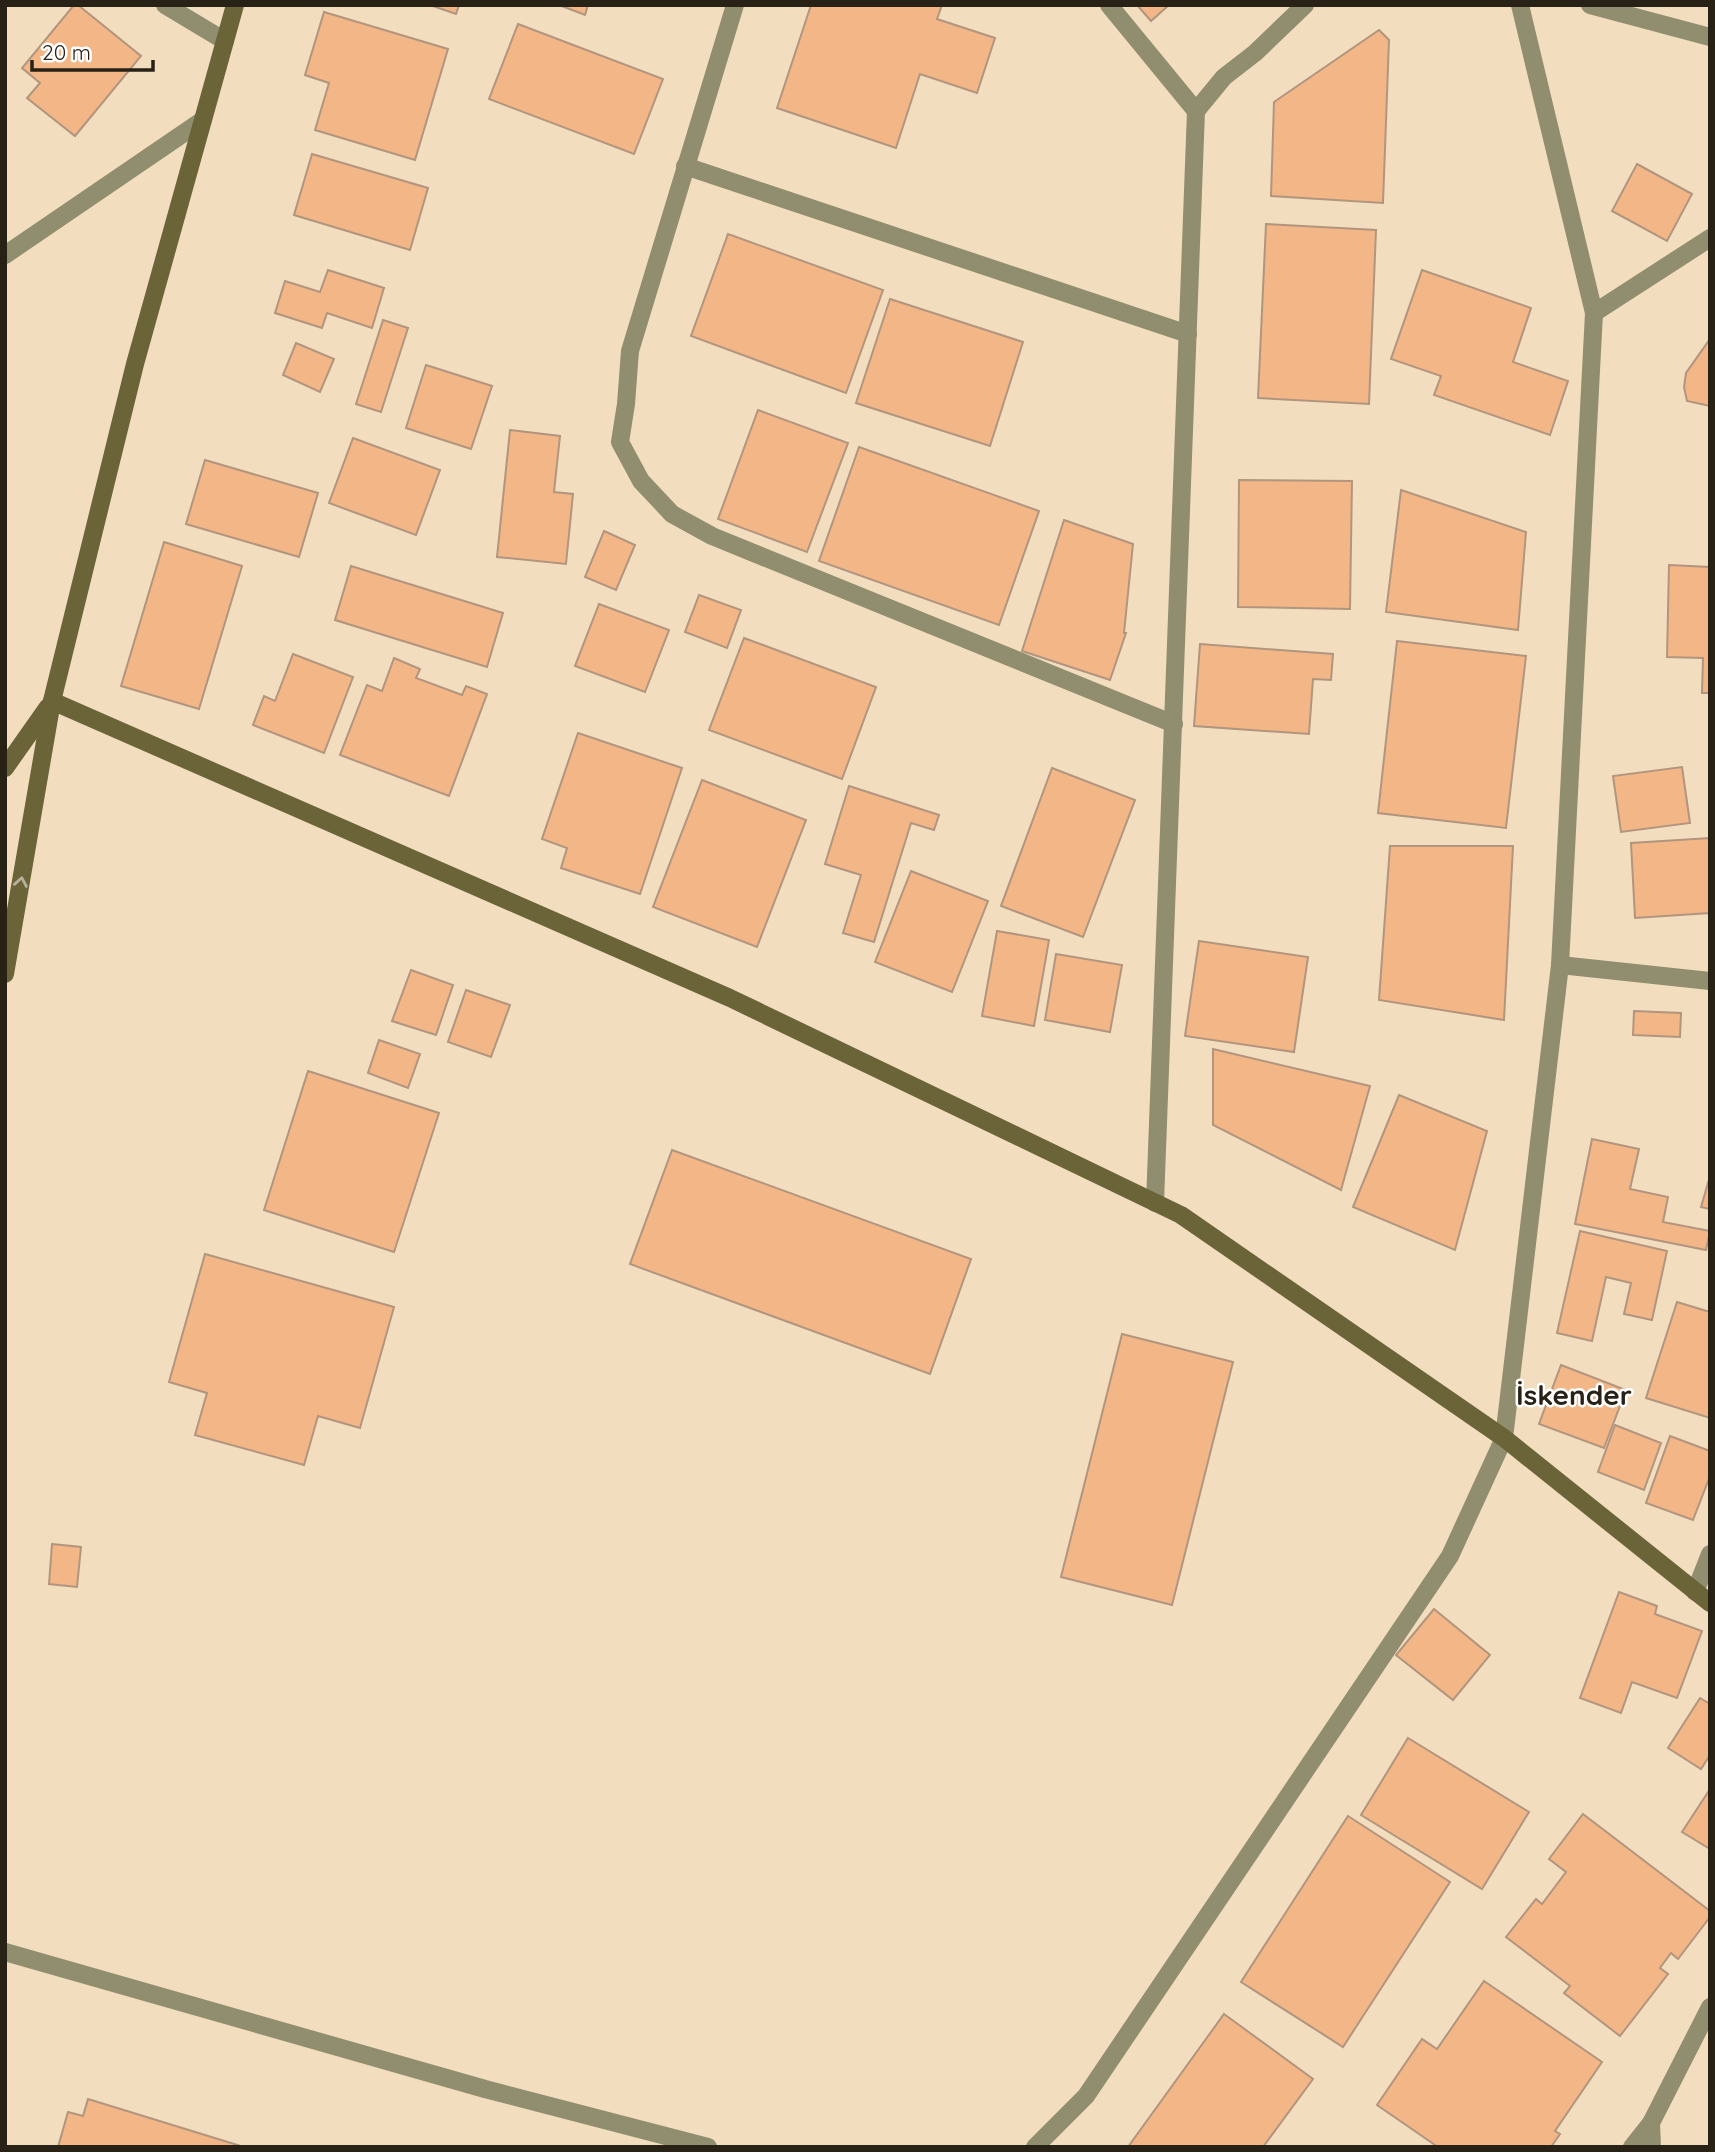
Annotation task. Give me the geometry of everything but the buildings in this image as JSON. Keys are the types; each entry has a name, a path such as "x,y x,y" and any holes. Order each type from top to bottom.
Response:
{"main road":[{"path":"5,974 52,701 135,364 235,5"},
{"path":"5,768 52,701"},
{"path":"52,701 730,999 1181,1215 1504,1438 1710,1603"}],"street":[{"path":"165,5 225,41"},
{"path":"735,5 630,351 620,442 641,481 672,514 712,536 1174,723"},
{"path":"1109,5 1196,111"},
{"path":"1155,1203 1196,111 1224,77 1255,53 1306,5"},
{"path":"1035,2147 1086,2096 1450,1556 1504,1438 1560,965 1594,313 1520,5"},
{"path":"1590,5 1710,37"},
{"path":"5,255 203,120"},
{"path":"685,166 1188,334"},
{"path":"1594,313 1710,238"},
{"path":"1560,965 1710,981"},
{"path":"1695,1592 1710,1554"},
{"path":"5,1952 485,2089 708,2147"},
{"path":"1632,2147 1651,2123 1710,2007"},
{"path":"1651,2123 1653,2147"}],"district":[{"name":"İskender","path":"1574,1394"}]}
